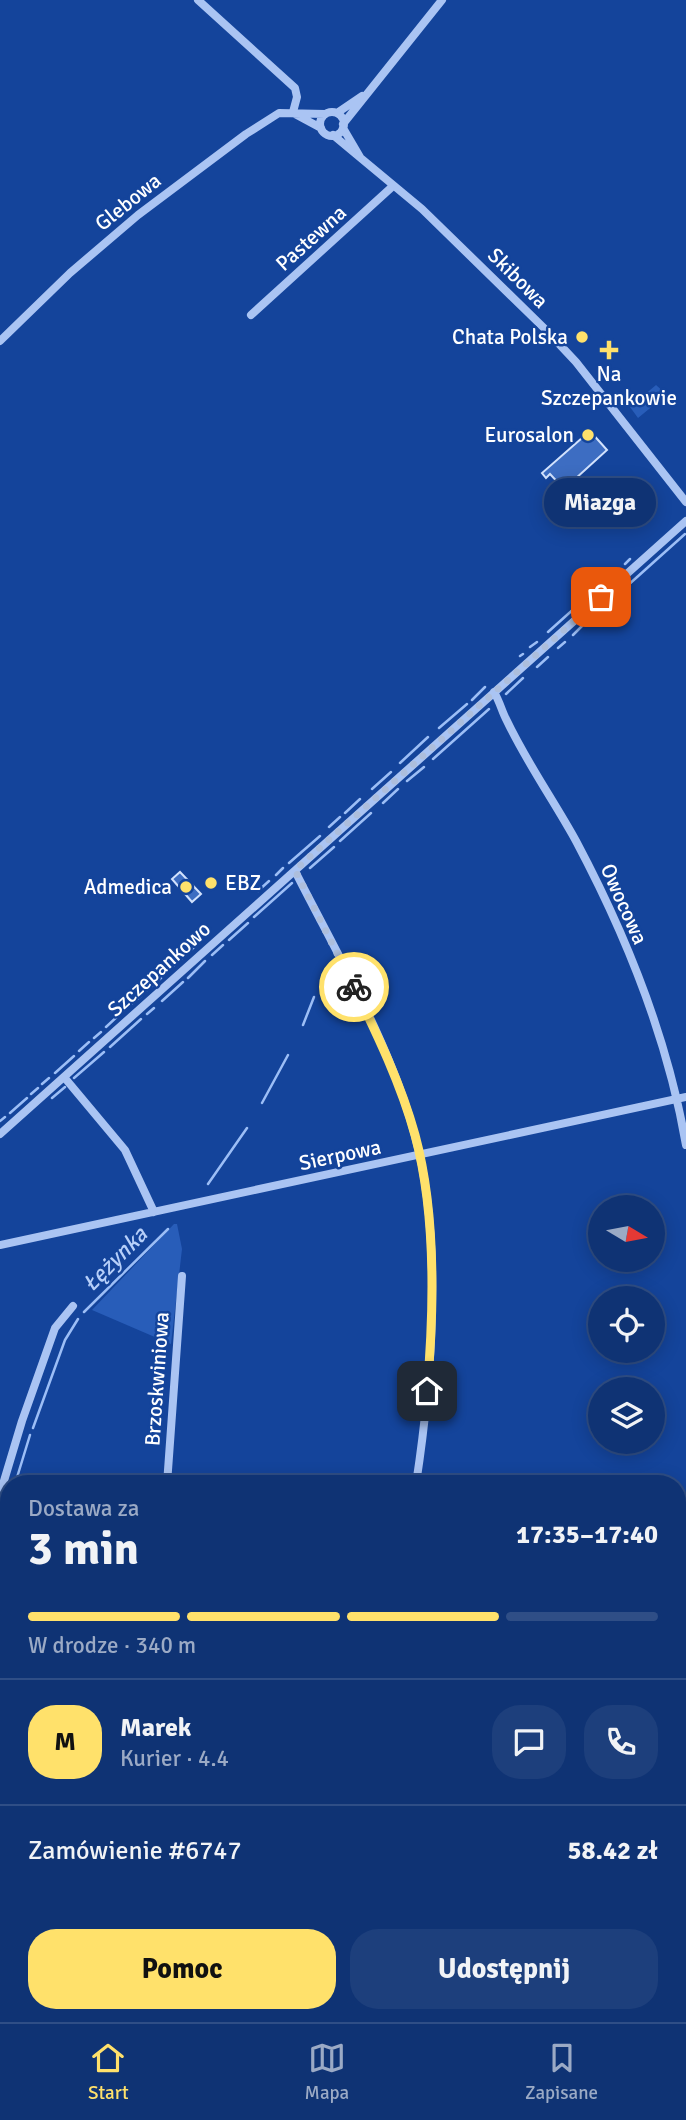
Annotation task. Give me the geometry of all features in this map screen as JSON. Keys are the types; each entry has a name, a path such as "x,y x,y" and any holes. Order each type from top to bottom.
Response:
{"street":[{"path":"204,2 295,88 297,97 293,112 333,135 343,126 442,0"},
{"path":"321,128 321,120 325,114 337,113 358,100 381,77"},
{"name":"Glebowa","path":"0,341 70,273 170,190 274,115 293,112 325,114"},
{"path":"337,113 343,126"},
{"name":"Skibowa","path":"343,126 362,159"},
{"name":"Skibowa","path":"333,135 477,261 572,358 686,502"},
{"name":"Pastewna","path":"251,315 393,186"},
{"name":"Szczepankowo","path":"0,1135 686,521"},
{"name":"Owocowa","path":"494,692 507,721 595,881 652,1017 682,1098 686,1145"},
{"path":"295,870 386,1056 407,1109 420,1156 428,1234 430,1327 417,1475"},
{"path":"64,1077 125,1150 154,1212"},
{"name":"Sierpowa","path":"0,1245 682,1098"},
{"name":"Brzoskwiniowa","path":"168,1475 182,1276"},
{"path":"6,1475 55,1328 73,1306"}],"shaded area":[{"path":"656,385 665,393 664,404 660,400 638,418 630,407"},
{"path":"174,1224 177,1224 182,1249 171,1344 92,1310"}],"building":[{"path":"590,431 607,450 564,489 550,474 546,478 542,473"},
{"name":"Admedica","path":"180,872 201,894 192,902 172,879"}],"waterway":[{"path":"587,622 685,534"},
{"path":"625,564 630,559"},
{"path":"601,585 611,576"},
{"path":"548,632 577,606"},
{"path":"573,635 582,626"},
{"path":"530,647 537,642"},
{"path":"558,648 565,642"},
{"path":"537,667 548,657"},
{"path":"506,694 523,678"},
{"path":"472,700 485,687"},
{"path":"439,728 467,704"},
{"path":"433,759 489,709"},
{"path":"400,763 428,737"},
{"path":"407,781 424,767"},
{"path":"372,789 391,772"},
{"path":"383,803 398,789"},
{"path":"345,813 360,799"},
{"path":"340,841 371,813"},
{"path":"329,827 340,817"},
{"path":"289,863 320,836"},
{"path":"310,868 334,847"},
{"path":"276,875 283,868"},
{"path":"258,891 269,881"},
{"path":"254,917 292,883"},
{"path":"229,940 248,923"},
{"path":"173,966 202,940"},
{"path":"212,955 223,945"},
{"path":"188,978 205,961"},
{"path":"147,990 161,978"},
{"path":"162,1001 183,982"},
{"path":"124,1010 141,996"},
{"name":"Łężynka","path":"303,1025 314,997"},
{"path":"147,1014 154,1008"},
{"path":"106,1027 120,1014"},
{"path":"110,1047 141,1019"},
{"path":"94,1038 101,1032"},
{"path":"79,1051 89,1042"},
{"path":"74,1078 104,1052"},
{"name":"Łężynka","path":"262,1103 288,1055"},
{"path":"55,1073 74,1056"},
{"path":"42,1084 49,1078"},
{"path":"52,1098 65,1087"},
{"path":"31,1094 38,1088"},
{"path":"10,1113 27,1098"},
{"path":"0,1121 5,1117"},
{"name":"Łężynka","path":"208,1184 247,1128"},
{"name":"Łężynka","path":"84,1312 168,1229"},
{"name":"Łężynka","path":"33,1428 65,1340 78,1319"},
{"name":"Łężynka","path":"18,1475 30,1435"}],"way so far":[{"path":"354,987 295,870 601,597"}],"place":[{"name":"Chata Polska","path":"582,337"},
{"name":"Na Szczepankowie","path":"609,350"},
{"name":"Eurosalon","path":"588,435"},
{"name":"Miazga","path":"601,597"},
{"name":"EBZ","path":"211,883"},
{"name":"Admedica","path":"186,887"}],"route":[{"path":"354,987 404,1100 420,1156 430,1264 427,1391"}]}
